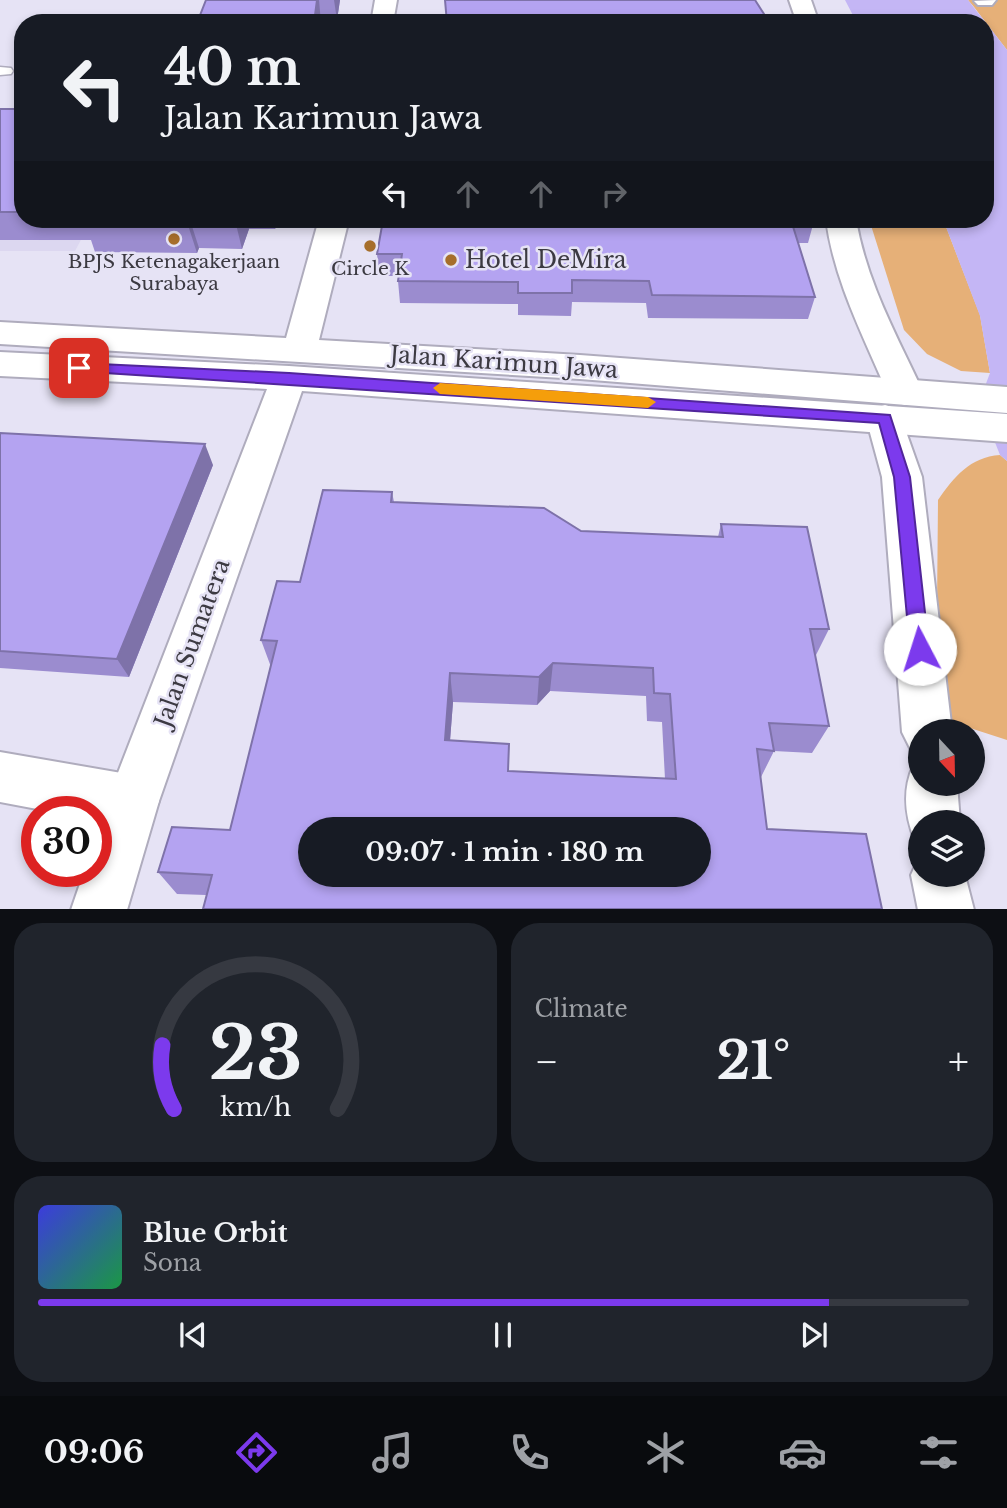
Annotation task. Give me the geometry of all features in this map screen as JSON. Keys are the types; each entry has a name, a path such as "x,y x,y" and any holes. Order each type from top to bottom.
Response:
{"street":[{"name":"Jalan Sumatera","path":"99,909 133,801 295,364 332,228"},
{"path":"842,228 895,405 926,719"},
{"name":"Jalan Karimun Jawa","path":"0,333 295,364 895,405 984,417 1007,400"},
{"name":"Jalan Karimun Jawa","path":"0,364 295,364"},
{"path":"0,777 133,801"},
{"path":"941,887 946,909"}],"shaded area":[{"path":"845,0 968,0 979,14 852,14"},
{"path":"968,0 1007,0 1007,50 994,33 994,14 979,14"},
{"path":"994,33 1007,50 1007,461 1000,455 979,402 990,373 980,316 946,228 994,228"},
{"path":"0,162 14,197 14,228 87,228 75,251 0,251"},
{"path":"872,228 946,228 980,315 990,373 961,371 927,354 904,330"},
{"path":"1000,455 1007,461 1007,740 985,733 985,719 936,717 938,500 957,476 971,464"}],"building":[{"path":"206,0 317,0 315,14 201,14"},
{"path":"445,0 755,0 764,14 446,14"},
{"path":"0,109 14,109 14,212 0,212"},
{"path":"382,228 793,228 815,297 652,295 649,281 572,280 572,293 518,293 518,282 398,281 402,254 377,254"},
{"path":"0,433 205,444 117,659 0,651"},
{"path":"323,490 392,492 391,502 544,508 581,531 723,537 721,524 807,527 829,629 810,629 829,726 769,723 774,751 757,749 767,829 866,834 882,909 203,909 212,875 158,872 172,827 230,830 277,641 261,640 277,581 300,582","holes":["553,663 653,668 654,693 670,694 676,779 508,771 509,744 445,740 450,673 539,677"]}],"slow traffic":[{"path":"440,388 648,402"}],"place":[{"name":"BPJS Ketenagakerjaan Surabaya","path":"174,239"},
{"name":"Circle K","path":"370,246"},
{"name":"Hotel DeMira","path":"451,260"}],"route":[{"path":"79,368 289,378 885,418 902,477 920,649"}]}
